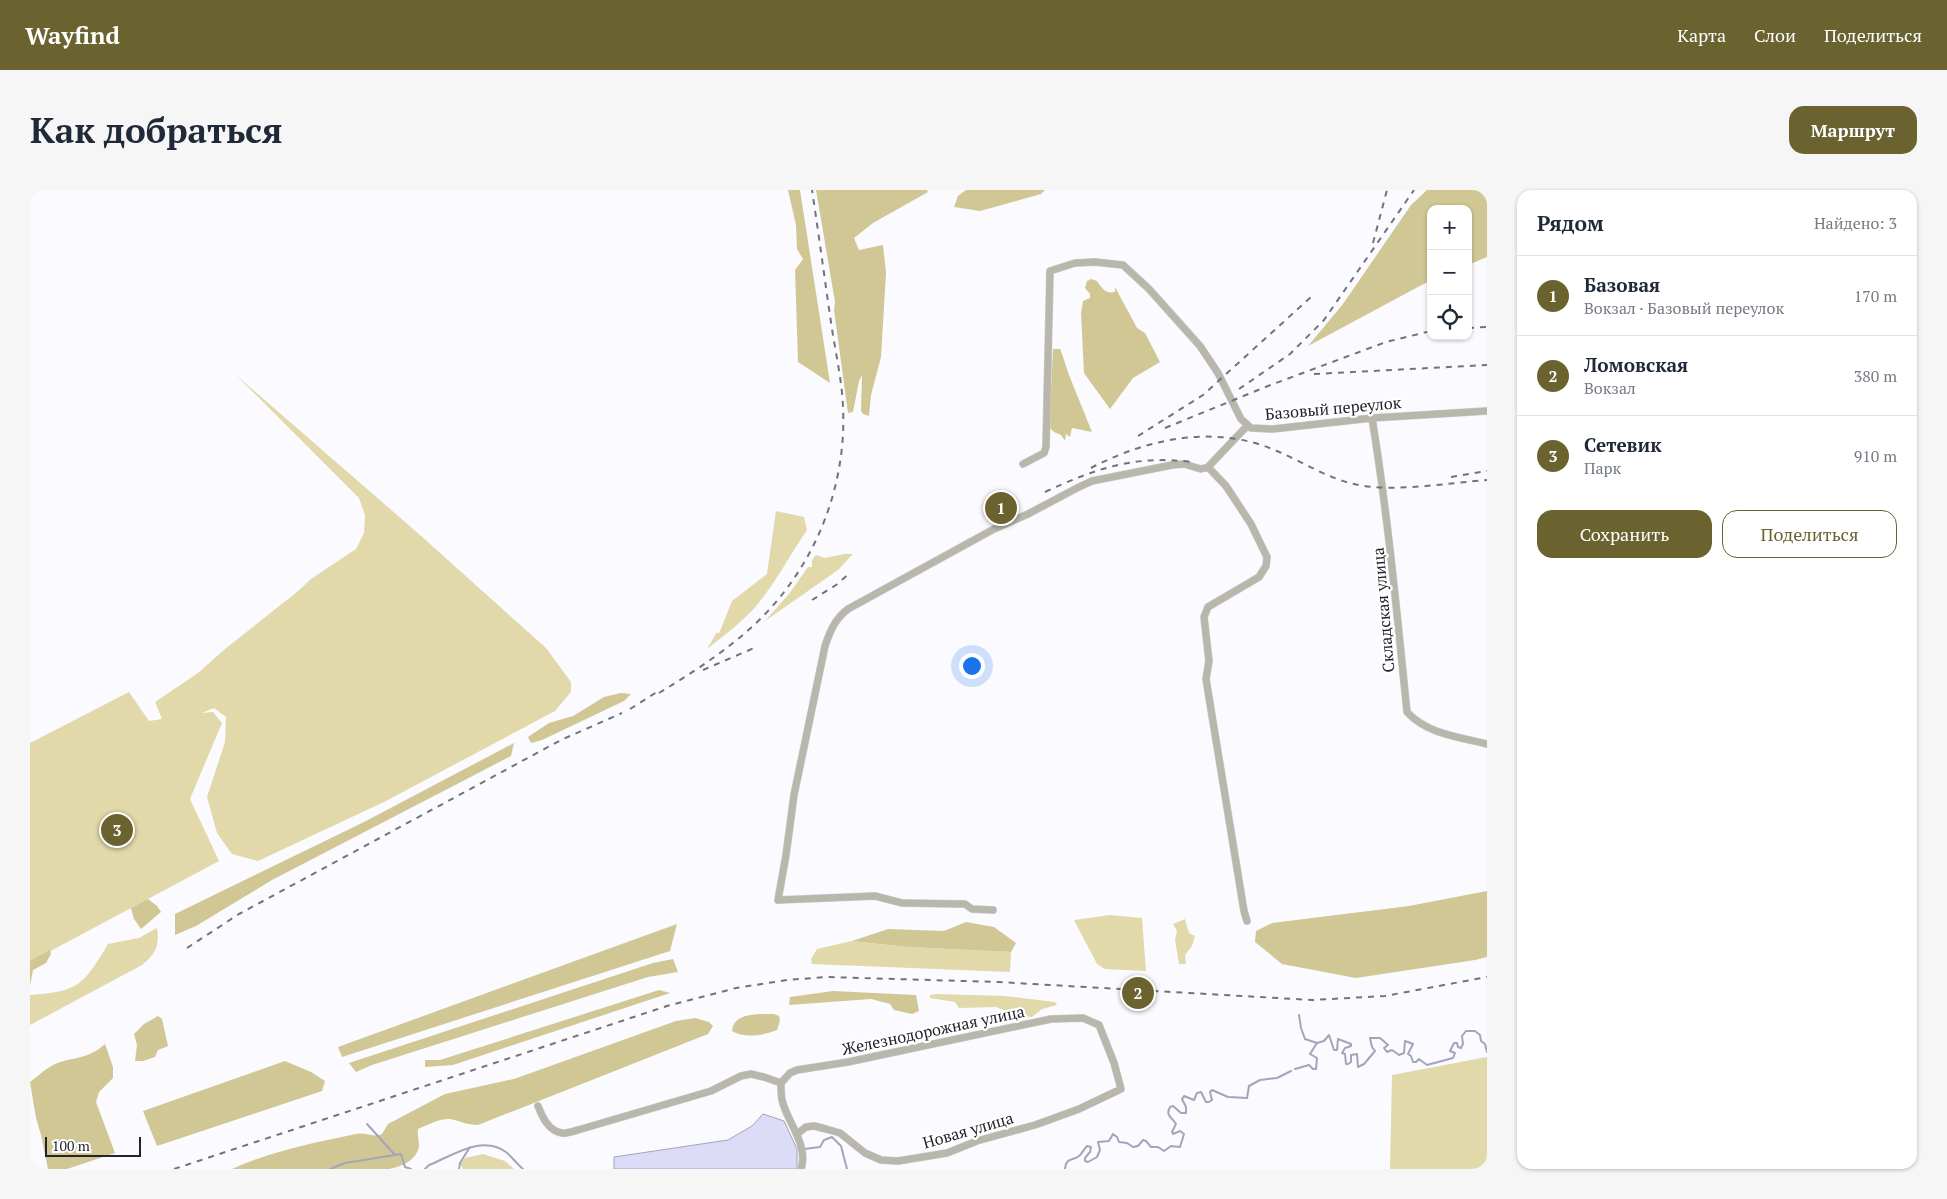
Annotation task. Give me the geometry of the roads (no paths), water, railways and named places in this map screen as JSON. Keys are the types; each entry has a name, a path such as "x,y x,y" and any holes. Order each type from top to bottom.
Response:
{"street":[{"name":"Базовый переулок","path":"1022,464 1044,453 1046,447 1050,271 1076,263 1095,262 1123,266 1149,290 1188,331 1207,355 1241,419 1247,426 1273,429 1372,418 1487,411"},
{"name":"Складская улица","path":"1372,418 1390,541 1407,712 1416,722 1428,729 1487,744"},
{"path":"993,910 972,909 965,904 902,904 875,896 778,900 794,795 825,646 833,626 841,614 994,529 1092,481 1172,464 1184,464 1202,469 1208,467 1247,426"},
{"path":"1208,467 1226,486 1251,524 1267,557 1266,566 1259,577 1208,607 1204,617 1209,661 1206,679 1244,911 1248,922"},
{"name":"Железнодорожная улица","path":"781,1084 790,1073 797,1070 848,1062 1051,1019 1083,1018 1099,1025 1114,1063 1120,1089"},
{"path":"538,1106 544,1119 552,1129 562,1133 710,1091 740,1076 751,1074 764,1077 781,1084 782,1099 802,1154 801,1169"},
{"name":"Новая улица","path":"796,1134 806,1127 814,1126 826,1129 840,1133 866,1153 882,1160 898,1161 947,1153 977,1141 1035,1125 1079,1109 1120,1089"}],"water":[{"path":"763,1114 784,1121 797,1149 797,1169 614,1169 614,1157 728,1140 752,1126"}],"waterway":[{"path":"1299,1015 1305,1039 1317,1043"},
{"path":"1295,1069 1309,1065 1316,1069 1317,1058 1310,1054 1317,1043 1324,1041 1329,1035 1334,1050 1337,1050 1338,1039 1351,1044 1342,1053 1345,1054 1346,1064 1351,1062 1351,1055 1357,1054 1358,1067 1364,1064 1375,1051 1370,1038 1380,1038 1388,1045 1384,1048 1387,1052 1392,1050 1399,1055 1404,1053 1405,1041 1413,1044 1408,1054 1413,1062 1419,1059 1427,1065 1453,1058 1455,1053 1450,1051 1454,1043 1457,1043 1458,1047 1461,1048 1463,1044 1462,1036 1466,1031 1475,1031 1480,1035 1487,1052"},
{"path":"1065,1169 1068,1161 1077,1158 1087,1146 1091,1147 1085,1161 1088,1162 1097,1157 1100,1150 1098,1142 1109,1141 1113,1134 1119,1142 1127,1143 1133,1147 1138,1146 1143,1140 1151,1147 1158,1147 1164,1151 1171,1146 1180,1147 1184,1134 1180,1131 1173,1134 1172,1132 1176,1124 1168,1112 1170,1107 1173,1106 1181,1113 1186,1113 1186,1107 1182,1099 1184,1096 1194,1100 1197,1093 1201,1092 1206,1102 1209,1102 1212,1100 1210,1092 1212,1090 1228,1097 1247,1098 1249,1086 1260,1080 1277,1078 1291,1071"},
{"path":"367,1124 395,1155"},
{"path":"804,1149 820,1147 824,1140 832,1137 841,1146 847,1169"},
{"path":"425,1169 429,1165 467,1148 487,1145 497,1147 506,1152 523,1169"},
{"path":"459,1169 460,1163 470,1147"},
{"path":"330,1169 345,1163 401,1154 405,1167 411,1169"}],"railway":[{"path":"659,693 696,670 732,644 775,603 794,579 810,553 832,497 843,437 843,407 812,190"},
{"path":"1373,243 1387,190"},
{"path":"1239,389 1290,354 1324,320 1414,190"},
{"path":"1138,436 1203,395 1311,297"},
{"path":"1472,328 1487,327"},
{"path":"1165,428 1268,386 1386,342 1427,332"},
{"path":"1314,374 1487,365"},
{"path":"1091,468 1136,449 1159,442 1182,438 1206,437 1230,438 1254,443 1277,451 1334,478 1370,487 1420,486 1487,480"},
{"path":"1045,492 1082,476 1116,465 1152,460 1192,462"},
{"path":"1451,477 1487,471"},
{"path":"812,600 836,585 850,573"},
{"path":"703,670 754,648"},
{"path":"630,709 657,692"},
{"path":"187,948 239,914 561,740 622,713"},
{"path":"174,1169 667,1006 736,988 787,980 826,977 998,982 1312,1000 1385,996 1487,977"}],"place":[{"name":"Базовая","path":"1001,508"},
{"name":"Сетевик","path":"117,830"},
{"name":"Ломовская","path":"1138,993"}]}
